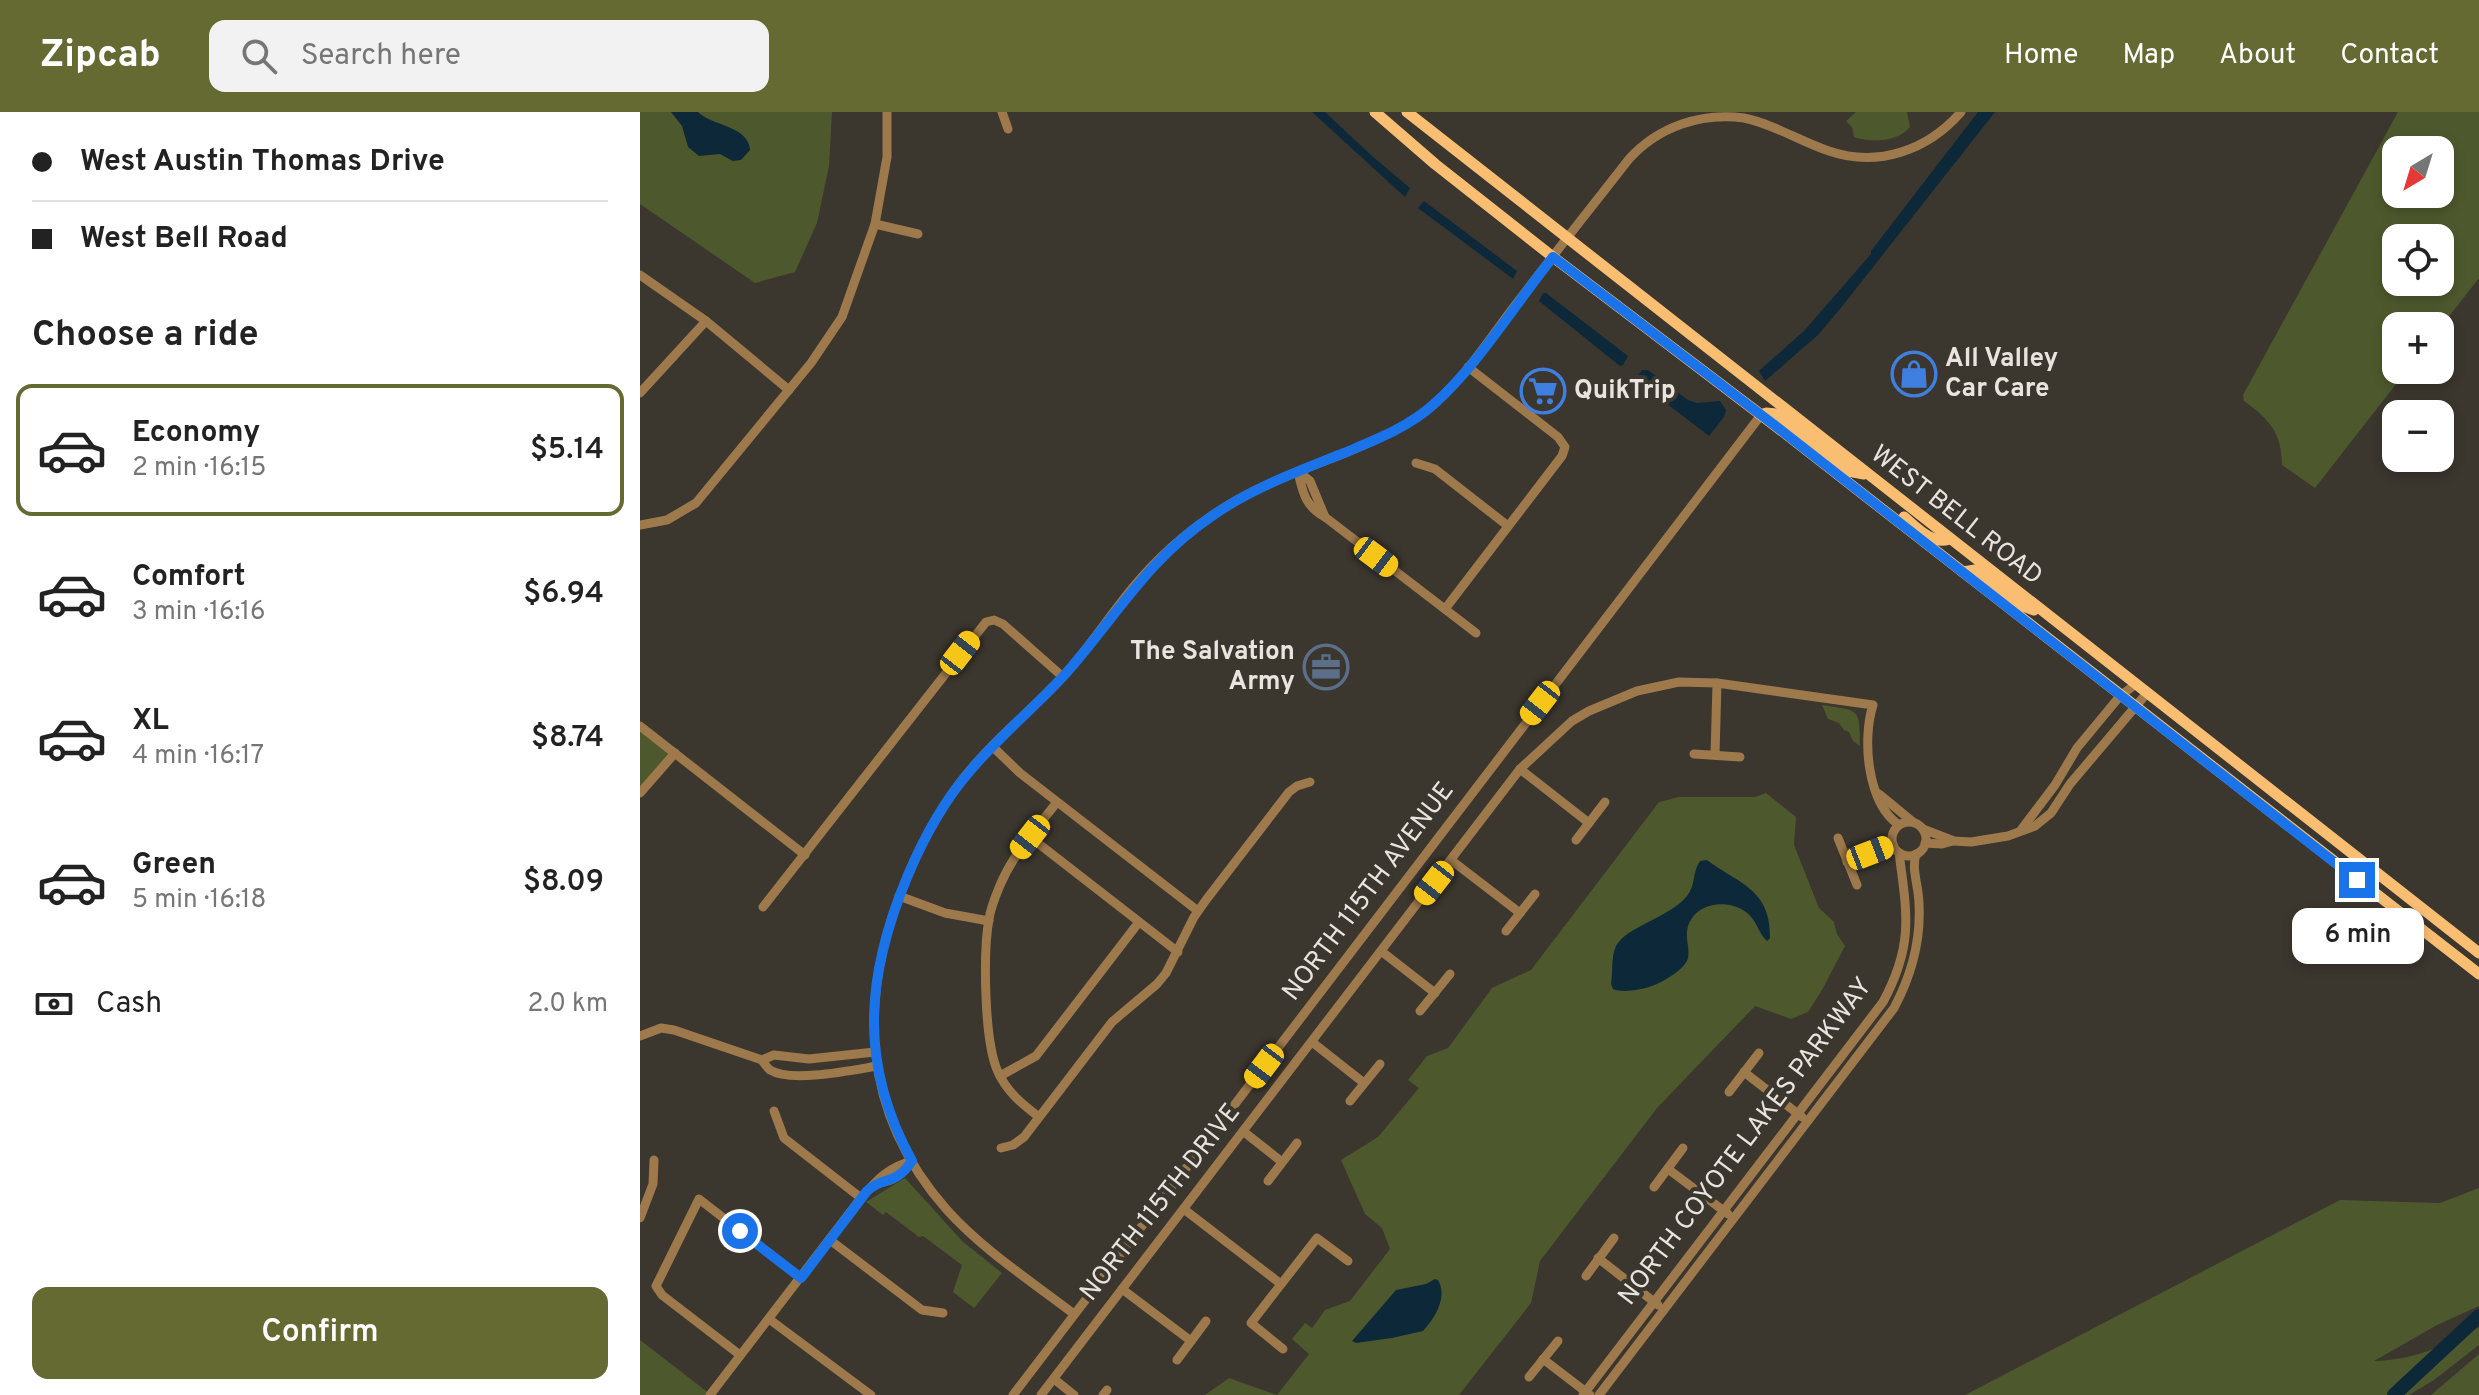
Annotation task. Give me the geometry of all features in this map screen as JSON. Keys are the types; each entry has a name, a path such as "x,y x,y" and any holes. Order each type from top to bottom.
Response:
{"main road":[{"name":"WEST BELL ROAD","path":"1375,112 1423,155 1553,257 1761,415 2479,974"},
{"name":"WEST BELL ROAD","path":"1407,112 2479,953"},
{"path":"1761,415 1776,414 1848,471 1869,475"},
{"path":"1869,499 1889,505 1936,541 1949,539"},
{"path":"1963,572 1975,570 2018,604 2046,615"}],"street":[{"path":"640,525 667,520 696,503 789,390 842,317 875,224 887,157 887,112"},
{"path":"1002,112 1008,129"},
{"path":"1074,1314 976,1237 932,1190 912,1161 892,1119 877,1066 874,1019 877,973 883,943 899,896 924,840 961,781 1063,677 1137,583 1168,550 1208,518 1298,472 1390,433 1435,403 1468,367 1640,147 1669,128 1708,114 1745,118 1854,158 1877,158 1911,150 1928,141 1941,133 1961,112"},
{"path":"875,224 918,234"},
{"path":"640,275 706,321 789,390"},
{"path":"640,393 706,321"},
{"path":"1445,609 1562,456 1565,447 1558,437 1468,367"},
{"name":"NORTH 115TH AVENUE","path":"1013,1395 1761,415"},
{"path":"1416,463 1435,469 1508,526"},
{"path":"1298,472 1312,509 1476,633"},
{"path":"763,907 980,628 991,620 999,622 1063,677"},
{"name":"NORTH 115TH DRIVE","path":"1041,1395 1520,769 1572,721 1603,704 1637,691 1679,682 1717,683 1873,705 1867,751 1876,791"},
{"path":"1715,755 1717,683"},
{"path":"2021,830 2055,785 2077,748 2120,696 2136,684"},
{"path":"1925,843 1990,841 2035,826 2051,813 2070,784 2147,693"},
{"path":"640,726 805,855"},
{"path":"992,746 1013,768 1198,911"},
{"path":"640,793 675,753"},
{"path":"1694,754 1740,757"},
{"path":"1520,769 1589,823"},
{"path":"1001,1148 1019,1141 1112,1022 1157,984 1178,952 1198,911 1289,792 1310,782"},
{"path":"1876,791 1923,829 1954,841"},
{"path":"1876,791 1884,809 1899,825"},
{"path":"1039,1117 1015,1097 1000,1076 991,1052 987,950 989,921 1005,874 1057,802"},
{"path":"1576,840 1605,802"},
{"path":"1913,822 1899,825 1892,834 1896,848 1908,856 1916,854 1925,843 1923,829"},
{"path":"1030,837 1178,952"},
{"path":"1838,838 1857,885"},
{"path":"1847,862 1896,848"},
{"name":"NORTH COYOTE LAKES PARKWAY","path":"1586,1394 1876,1013 1895,976 1904,948 1906,892 1896,848"},
{"name":"NORTH COYOTE LAKES PARKWAY","path":"1599,1395 1886,1020 1907,981 1917,943 1919,899 1913,863 1916,854"},
{"path":"1451,860 1520,913"},
{"path":"1506,931 1535,894"},
{"path":"899,896 945,913 989,921"},
{"path":"1000,1076 1036,1056 1139,922"},
{"path":"1381,951 1435,993"},
{"path":"1420,1011 1450,974"},
{"path":"640,1036 661,1028 674,1030 762,1060 770,1070 794,1075 877,1066"},
{"path":"1312,1042 1364,1083"},
{"path":"762,1060 774,1055 809,1059 875,1052"},
{"path":"1729,1092 1759,1053"},
{"path":"1350,1101 1380,1064"},
{"path":"1744,1072 1808,1122"},
{"path":"774,1111 784,1138 861,1198"},
{"path":"1244,1132 1282,1162"},
{"path":"1268,1181 1297,1143"},
{"path":"1654,1187 1683,1148"},
{"path":"641,1215 653,1184 654,1160"},
{"path":"710,1395 861,1198 882,1174 912,1161"},
{"path":"1668,1169 1734,1219"},
{"path":"740,1355 662,1295 656,1286 699,1199 801,1278"},
{"path":"1185,1210 1281,1284"},
{"path":"1283,1349 1251,1323 1317,1238 1348,1261"},
{"path":"1586,1276 1614,1238"},
{"path":"830,1240 922,1310 943,1313"},
{"path":"1598,1258 1664,1309"},
{"path":"1122,1289 1191,1341"},
{"path":"769,1319 871,1395"},
{"path":"1177,1360 1206,1321"},
{"path":"1529,1377 1558,1341"},
{"path":"1543,1359 1586,1394"},
{"path":"1054,1379 1074,1395"}],"green space":[{"path":"640,112 832,112 829,166 817,223 795,272 755,283 640,204"},
{"path":"1856,112 1907,112 1910,127 1891,138 1861,139 1854,137 1852,127 1846,121"},
{"path":"2398,112 2479,112 2479,278 2452,312 2382,312 2382,384 2396,384 2315,488 2282,465 2277,435 2260,414 2244,401 2243,395 2382,141 2382,208 2454,208 2454,136 2385,136"},
{"path":"1822,705 1855,713 1860,746 1839,723 1828,719"},
{"path":"640,726 675,753 640,793"},
{"path":"1766,793 1796,817 1794,845 1819,908 1834,922 1845,946 1808,1012 1791,1019 1755,1006 1657,1108 1540,1261 1531,1303 1459,1395 1277,1395 1309,1354 1292,1339 1305,1323 1312,1328 1325,1310 1350,1301 1390,1249 1382,1228 1365,1214 1341,1160 1378,1137 1419,1088 1408,1080 1427,1056 1448,1048 1492,988 1531,970 1659,802 1679,797 1755,797"},
{"path":"905,1178 962,1241 1002,1273 974,1308 953,1292 962,1265 923,1236 919,1237 886,1212 883,1215 866,1202"},
{"path":"2479,1188 2479,1306 2437,1325 2374,1361 2429,1351 2479,1327 2479,1345 2409,1395 1965,1395 2340,1200 2440,1203"},
{"path":"640,1340 710,1394 710,1395 640,1395"},
{"path":"2479,1354 2479,1395 2431,1395"},
{"path":"1229,1378 1277,1395 1205,1395"}],"water":[{"path":"671,112 698,112 737,131 748,142 750,150 741,160 733,161 720,154 699,156 688,147 682,126"},
{"path":"1312,112 1325,112 1410,188 1405,197"},
{"path":"1978,112 1995,112 1818,335 1765,381 1759,371 1804,331 1871,254"},
{"path":"1424,201 1517,271 1513,279 1418,208"},
{"path":"1543,293 1628,356 1623,365 1620,366 1539,301"},
{"path":"1642,370 1648,370 1688,400 1697,403 1720,401 1726,410 1724,417 1709,436 1640,383 1638,376"},
{"path":"1707,860 1759,898 1769,922 1770,938 1767,941 1750,915 1738,907 1710,906 1701,909 1690,922 1688,958 1678,971 1649,987 1625,991 1613,989 1613,954 1621,939 1679,904 1690,892 1700,861"},
{"path":"1435,1279 1441,1287 1441,1300 1436,1314 1423,1331 1392,1338 1352,1341 1396,1290"}],"waterway":[{"path":"2394,1395 2479,1316"}],"place":[{"name":"All Valley Car Care","path":"1914,374"},
{"name":"QuikTrip","path":"1543,391"},
{"name":"The Salvation Army","path":"1326,667"}],"route":[{"path":"740,1231 801,1278 867,1191 876,1183 887,1182 903,1174 912,1161 892,1119 877,1066 874,1036 877,973 888,928 918,852 946,802 970,770 1063,677 1137,583 1168,550 1208,518 1233,503 1390,433 1426,411 1456,381 1553,257 1773,424 2357,880"}]}
